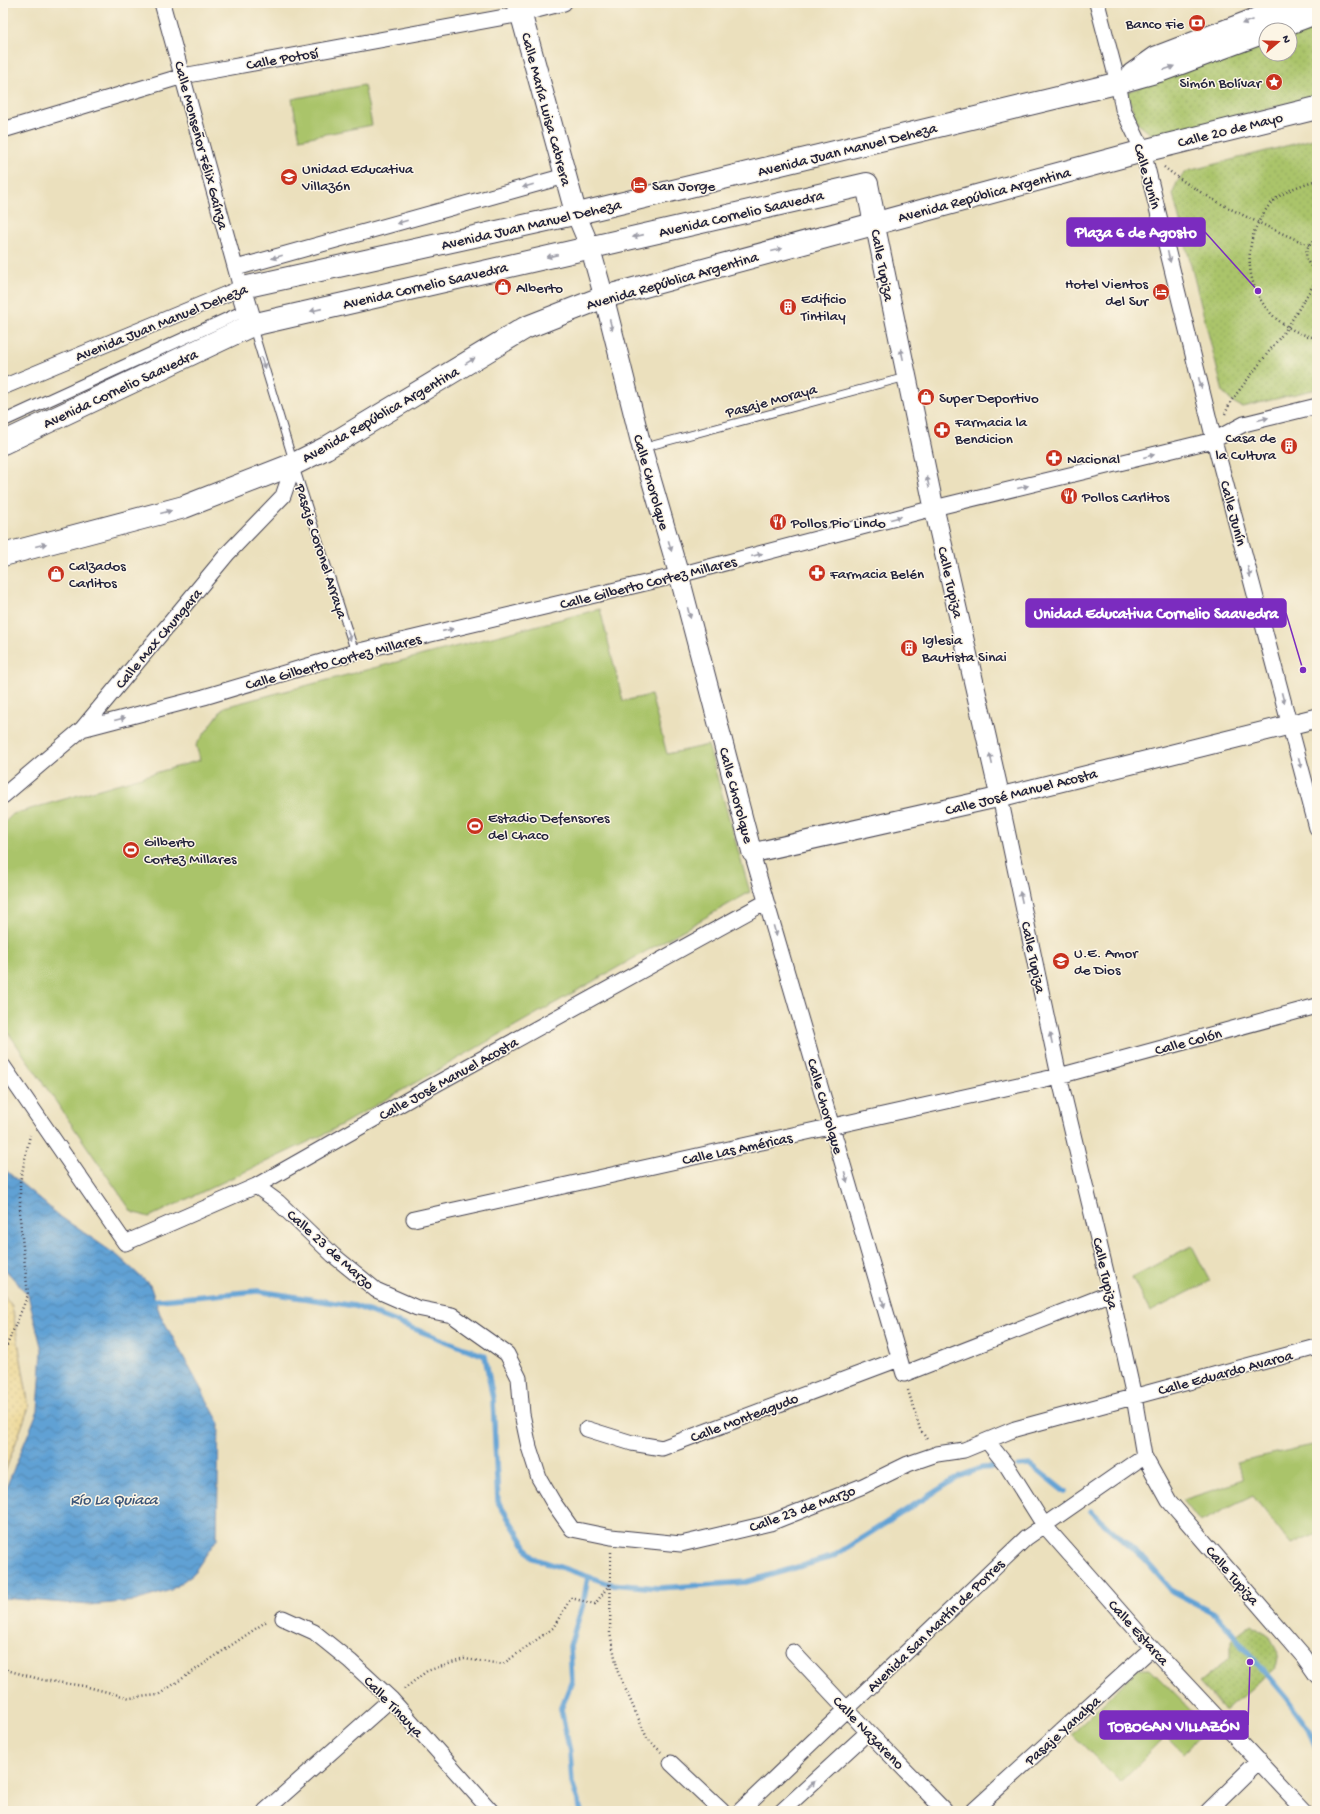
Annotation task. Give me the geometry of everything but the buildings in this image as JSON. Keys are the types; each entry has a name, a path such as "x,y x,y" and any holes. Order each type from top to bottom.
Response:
{"highway":[{"name":"Calle 20 de Mayo","path":"1143,151 1317,108"},
{"name":"Avenida República Argentina","path":"3,555 184,507 294,464 326,448 525,328 604,297 1143,151"},
{"name":"Calle Tupiza","path":"867,184 875,224"},
{"name":"Avenida Cornelio Saavedra","path":"3,443 250,317 590,247 867,184"}],"main road":[{"name":"Avenida Juan Manuel Deheza","path":"1118,83 1156,56 1297,3"},
{"name":"Calle María Luisa Cabrera","path":"520,9 576,214"},
{"path":"1293,22 1317,13"},
{"name":"Avenida Juan Manuel Deheza","path":"241,288 576,214 1118,83 1161,71 1258,35"},
{"name":"Pasaje Coronel Arraya","path":"241,288 250,317"}],"street":[{"name":"Calle Monseñor Félix Gaínza","path":"162,3 241,288"},
{"name":"Calle Potosí","path":"3,130 183,76 520,9 564,3"},
{"name":"Calle Junín","path":"1097,3 1123,108 1143,151 1214,440 1317,828"},
{"name":"Avenida Juan Manuel Deheza","path":"236,268 565,176"},
{"name":"Calle Chorolque","path":"576,214 590,247 604,297 642,448 679,575 752,853 904,1374"},
{"name":"Calle Tupiza","path":"875,224 934,508 1000,797 1059,1076 1111,1293 1134,1397 1144,1456 1169,1501 1310,1655 1317,1676"},
{"name":"Avenida Juan Manuel Deheza","path":"3,387 241,288"},
{"path":"3,422 250,317"},
{"name":"Calle Gilberto Cortez Millares","path":"82,729 204,697 355,652 679,575 934,508 1214,440 1244,424 1317,406"},
{"name":"Calle Max Chungara","path":"3,796 82,729 228,553 283,496 294,464"},
{"name":"Calle José Manuel Acosta","path":"752,853 1000,797 1317,718"},
{"name":"Calle José Manuel Acosta","path":"35,1112 125,1243 256,1186 426,1089 766,902"},
{"name":"Calle Colón","path":"1059,1076 1317,1006"},
{"path":"3,1066 35,1112"},
{"name":"Calle Las Américas","path":"414,1219 1059,1076"},
{"name":"Calle 23 de Marzo","path":"256,1186 278,1202 333,1255 376,1290 417,1308 452,1315 507,1354 519,1378 522,1414 529,1447 539,1478 552,1502 572,1529 611,1537 681,1544 770,1523 863,1486 908,1464 937,1454 964,1450 1015,1429 1134,1397"},
{"path":"904,1374 1111,1293"},
{"name":"Calle Eduardo Avaroa","path":"1134,1397 1317,1347"},
{"name":"Calle Monteagudo","path":"587,1429 632,1443 662,1448 899,1359"},
{"name":"Calle Estarca","path":"987,1441 1007,1466 1044,1525 1152,1648 1305,1811"},
{"name":"Avenida San Martín de Porres","path":"740,1811 1026,1538 1144,1456"},
{"name":"Calle Tincuya","path":"283,1618 314,1632 350,1661 391,1699 491,1811"},
{"name":"Pasaje Yanalpa","path":"973,1811 1152,1648"},
{"name":"Calle Nazareno","path":"793,1652 945,1811"},
{"path":"265,1811 391,1699"},
{"path":"782,1811 868,1732"},
{"path":"1208,1811 1259,1761"},
{"path":"671,1763 722,1811"},
{"path":"1310,1811 1317,1809"}],"lane":[{"name":"Pasaje Coronel Arraya","path":"250,317 294,464 355,652"},
{"name":"Pasaje Moraya","path":"642,448 907,377"}],"path":[{"path":"1143,151 1179,179 1258,222 1309,245"},
{"path":"1317,180 1294,187 1273,201 1258,222 1250,245 1249,261 1249,269 1256,292 1269,312 1287,328 1305,336 1317,338"},
{"path":"1317,239 1309,245 1306,250 1306,260 1312,268 1317,271"},
{"path":"1214,440 1231,401 1287,328 1317,280"},
{"path":"3,1347 7,1345 28,1295 20,1218 20,1182 35,1112"},
{"path":"904,1374 920,1428 937,1454"},
{"path":"611,1537 610,1633 618,1672 647,1738 671,1763"},
{"path":"391,1699 427,1671 464,1659 503,1664 554,1628 571,1598 595,1604 610,1584"},
{"path":"3,1669 42,1680 84,1686 130,1698 158,1695 259,1625 271,1619 283,1618"}],"green space":[{"path":"1317,24 1317,96 1156,138 1137,123 1127,92 1258,45 1258,62 1298,62 1298,30"},
{"path":"364,85 372,125 300,139 292,99"},
{"path":"1317,138 1317,389 1242,407 1231,401 1223,392 1173,194 1178,181 1188,171"},
{"name":"Estadio Defensores del Chaco","path":"600,609 623,701 651,695 667,754 708,745 750,892 327,1133 149,1217 132,1212 3,1025 3,824 13,814 200,760 196,745 224,707"},
{"path":"1192,1246 1210,1281 1150,1312 1132,1277"},
{"path":"1317,1444 1317,1533 1291,1544 1253,1496 1200,1522 1183,1500 1244,1480 1236,1462"},
{"path":"1252,1624 1270,1637 1278,1652 1275,1668 1225,1711 1199,1683 1231,1657 1231,1640"},
{"path":"1138,1669 1150,1669 1208,1728 1183,1753 1166,1736 1120,1782 1072,1734"}],"sand":[{"path":"3,1294 12,1306 29,1407 3,1477"}],"water":[{"name":"Río La Quiaca","path":"3,1168 61,1217 118,1256 150,1285 160,1314 219,1422 217,1539 193,1574 171,1590 135,1601 89,1605 3,1598 3,1495 38,1410 42,1350 28,1295 3,1267"}],"waterway":[{"path":"149,1301 258,1291 355,1306 485,1356 493,1399 498,1502 533,1558 610,1584 659,1588 746,1582 832,1557 960,1476 982,1468 996,1467"},
{"path":"1018,1466 1031,1465 1065,1492"},
{"path":"1091,1511 1145,1560 1172,1591 1216,1614 1286,1698 1307,1727 1317,1750"},
{"path":"581,1811 572,1783 570,1752 561,1709 572,1681 570,1646 583,1604 588,1577"}],"place":[{"name":"Banco Fie","path":"1197,23"},
{"name":"Simón Bolívar","path":"1274,82"},
{"name":"Unidad Educativa Villazón","path":"289,177"},
{"name":"San Jorge","path":"639,185"},
{"name":"Alberto","path":"503,287"},
{"name":"Plaza 6 de Agosto","path":"1258,291"},
{"name":"Hotel Vientos del Sur","path":"1161,292"},
{"name":"Edificio Tintilay","path":"788,307"},
{"name":"Super Deportivo","path":"926,397"},
{"name":"Farmacia la Bendicion","path":"942,430"},
{"name":"Casa de la Cultura","path":"1289,446"},
{"name":"Nacional","path":"1054,458"},
{"name":"Pollos Carlitos","path":"1069,496"},
{"name":"Pollos Pio Lindo","path":"778,522"},
{"name":"Farmacia Belén","path":"817,573"},
{"name":"Calzados Carlitos","path":"56,574"},
{"name":"Iglesia Bautista Sinai","path":"909,648"},
{"name":"Unidad Educativa Cornelio Saavedra","path":"1303,670"},
{"name":"Estadio Defensores del Chaco","path":"475,826"},
{"name":"Gilberto Cortez Millares","path":"131,850"},
{"name":"U.E. Amor de Dios","path":"1061,961"},
{"name":"TOBOGAN VILLAZÓN","path":"1250,1662"}]}
